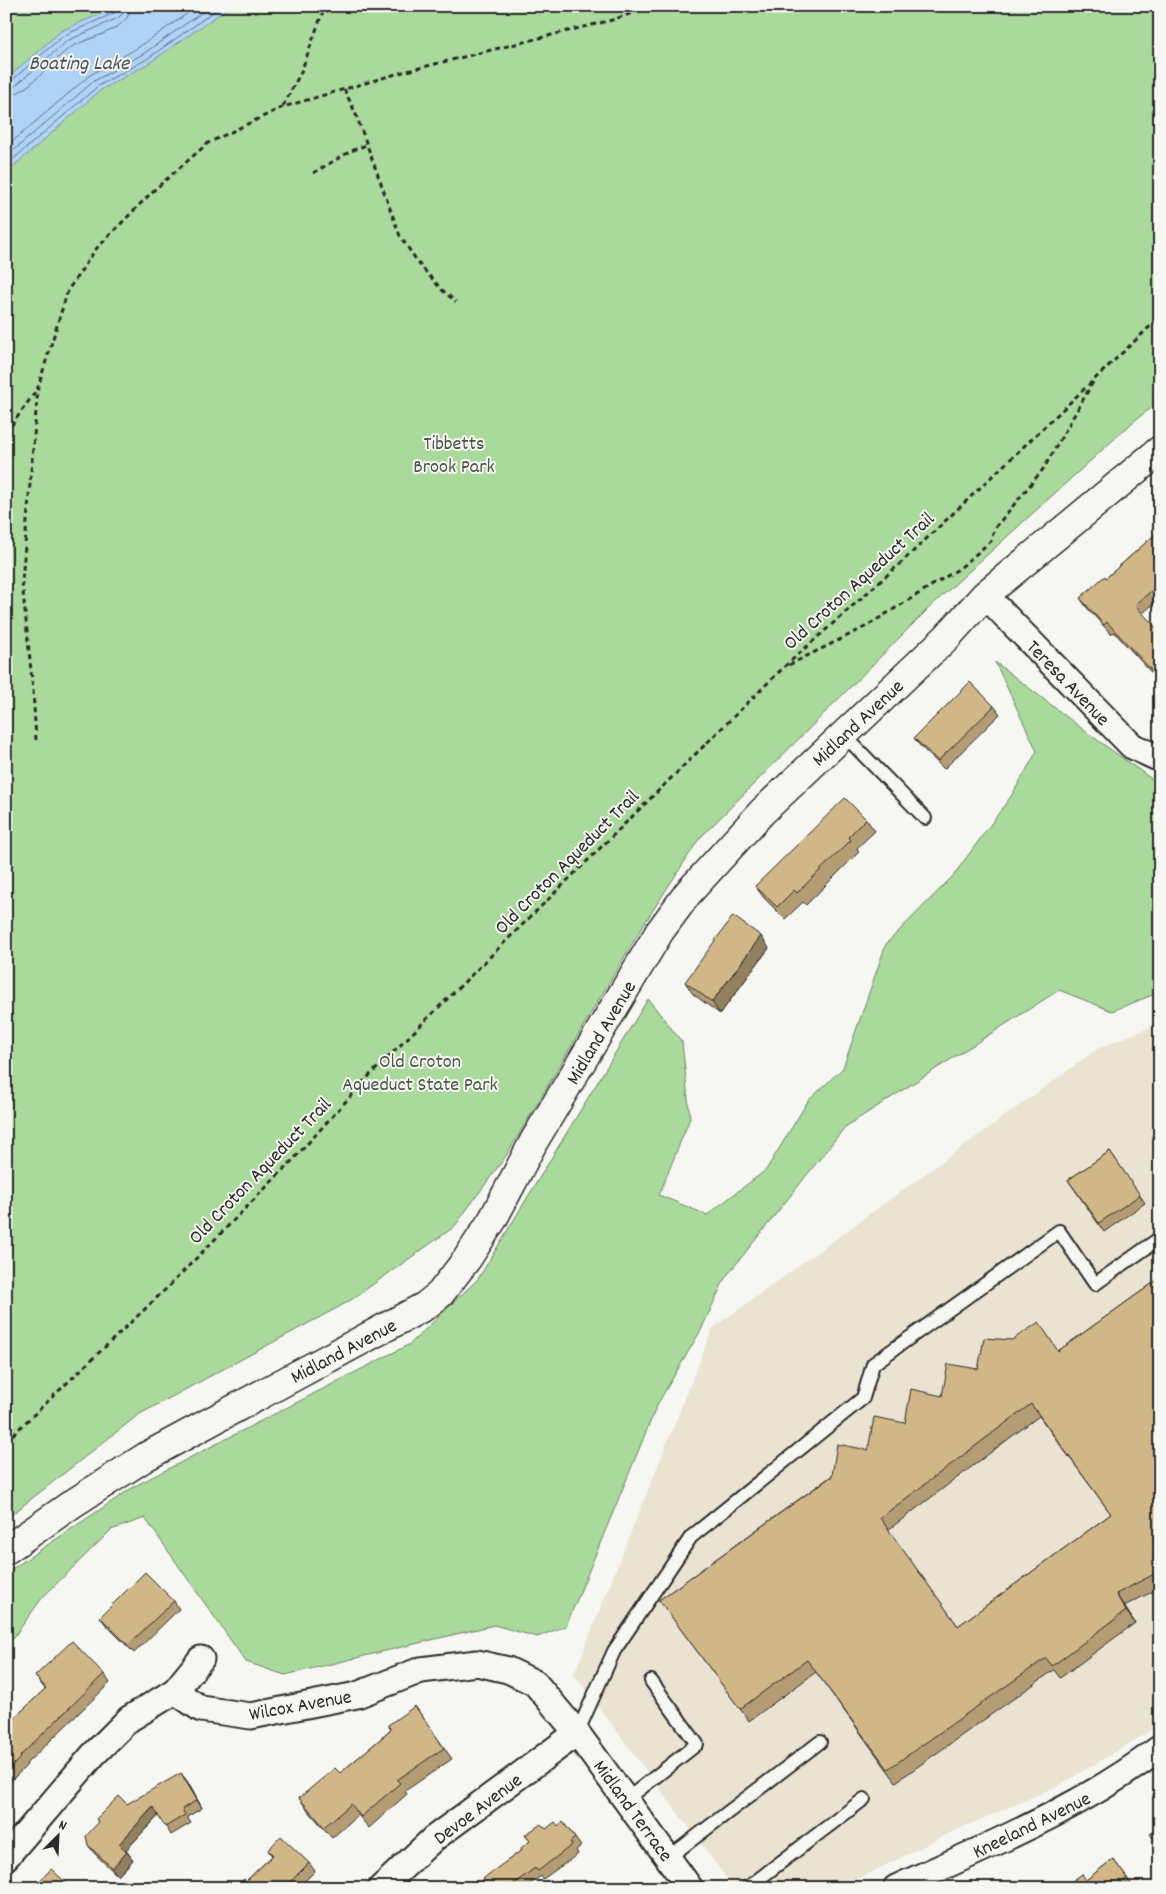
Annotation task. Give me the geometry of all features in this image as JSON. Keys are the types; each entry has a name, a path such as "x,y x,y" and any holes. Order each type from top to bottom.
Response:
{"street":[{"name":"Midland Avenue","path":"6,1550 72,1504 147,1456 425,1306 440,1294 467,1259 493,1219 534,1142 660,931 688,893 762,812 947,637 985,595 1160,450"},
{"name":"Teresa Avenue","path":"985,595 1132,746 1160,759"},
{"path":"6,1857 93,1755 129,1719 175,1691 201,1659"},
{"name":"Wilcox Avenue","path":"175,1691 201,1709 251,1716 357,1695 421,1670 477,1663 508,1670 535,1683 577,1733"},
{"name":"Midland Terrace","path":"577,1733 690,1888"},
{"name":"Devoe Avenue","path":"381,1888 434,1839 577,1733"},
{"name":"Kneeland Avenue","path":"896,1888 1035,1824 1090,1796 1160,1748"}],"lane":[{"path":"844,735 925,818"},
{"path":"577,1733 614,1651 691,1537 863,1398 873,1364 1059,1231 1095,1284 1160,1238"},
{"path":"626,1800 697,1744 651,1681"},
{"path":"668,1858 820,1742"},
{"path":"746,1888 864,1799"}],"path":[{"path":"283,107 302,72 325,6"},
{"path":"36,740 22,582 38,387 68,290 96,249 153,191 208,143 283,107 403,72 612,20 653,6"},
{"path":"344,89 355,112 400,236 419,264 441,289 456,302"},
{"path":"313,173 351,150 366,146"},
{"name":"Old Croton Aqueduct Trail","path":"6,1440 167,1288 290,1163 367,1078 784,667 903,562 1160,317"},
{"path":"784,667 865,627 960,568 992,541 994,528 1044,468 1095,378"},
{"path":"6,433 38,387"}],"shaded area":[{"path":"1160,1023 1160,1722 1147,1733 1060,1785 952,1832 840,1888 734,1888 574,1674 713,1328 1097,1049"}],"green space":[{"name":"Tibbetts Brook Park","path":"6,6 1160,6 1160,401 1134,421 931,606 699,839 644,924 506,1156 454,1227 348,1302 138,1415 6,1519"},
{"path":"995,662 1089,734 1160,785 1160,992 1112,1011 1059,990 845,1127 725,1278 701,1330 658,1403 566,1626 537,1637 494,1625 285,1675 246,1662 145,1518 111,1530 42,1598 6,1648 6,1573 135,1486 410,1344 478,1279 648,999 682,1042 690,1118 659,1195 707,1215 766,1170 808,1101 843,1068 886,944 953,876 1012,795 1037,751"}],"water":[{"name":"Boating Lake","path":"118,6 231,6 149,63 101,90 15,165 6,176 6,79 61,31"}],"building":[{"path":"1160,530 1160,583 1135,605 1160,632 1160,664 1152,671 1107,622 1104,625 1080,598 1105,576 1106,578"},
{"path":"970,682 994,706 938,761 914,738"},
{"path":"845,798 866,819 848,837 851,840 797,893 794,890 777,907 755,886"},
{"path":"733,916 761,936 712,1002 685,982"},
{"path":"1110,1151 1140,1195 1099,1223 1068,1180"},
{"path":"1160,1278 1160,1571 1116,1594 1126,1611 1052,1666 1046,1658 888,1769 807,1660 740,1709 659,1600 832,1476 837,1444 868,1450 874,1417 905,1423 911,1389 942,1396 948,1364 978,1369 984,1338 1012,1340 1039,1322 1058,1351","holes":["1031,1404 1111,1514 958,1626 880,1518"]},
{"path":"145,1572 174,1601 128,1645 100,1617"},
{"path":"72,1641 104,1674 6,1772 6,1726 46,1688 35,1676"},
{"path":"415,1706 444,1748 397,1780 400,1783 361,1817 351,1804 324,1827 299,1798 335,1768 340,1773 391,1730 388,1725"},
{"path":"181,1773 197,1800 182,1809 185,1815 165,1827 153,1807 119,1844 127,1852 112,1868 88,1845 86,1836 99,1822 96,1819 119,1796 127,1804"},
{"path":"555,1822 558,1826 563,1822 575,1838 570,1842 572,1845 538,1871 535,1868 508,1888 472,1888 522,1850 521,1848 530,1841 525,1835 541,1824 546,1829"},
{"path":"1160,1827 1160,1848 1150,1834"},
{"path":"281,1836 309,1863 284,1888 235,1888 244,1879 246,1881 273,1855 268,1850"},
{"path":"1113,1859 1127,1878 1114,1888 1063,1888 1082,1874 1086,1880"},
{"path":"51,1869 72,1888 33,1888"}],"park label":[{"name":"Old Croton Aqueduct State Park","path":"420,1072"}]}
